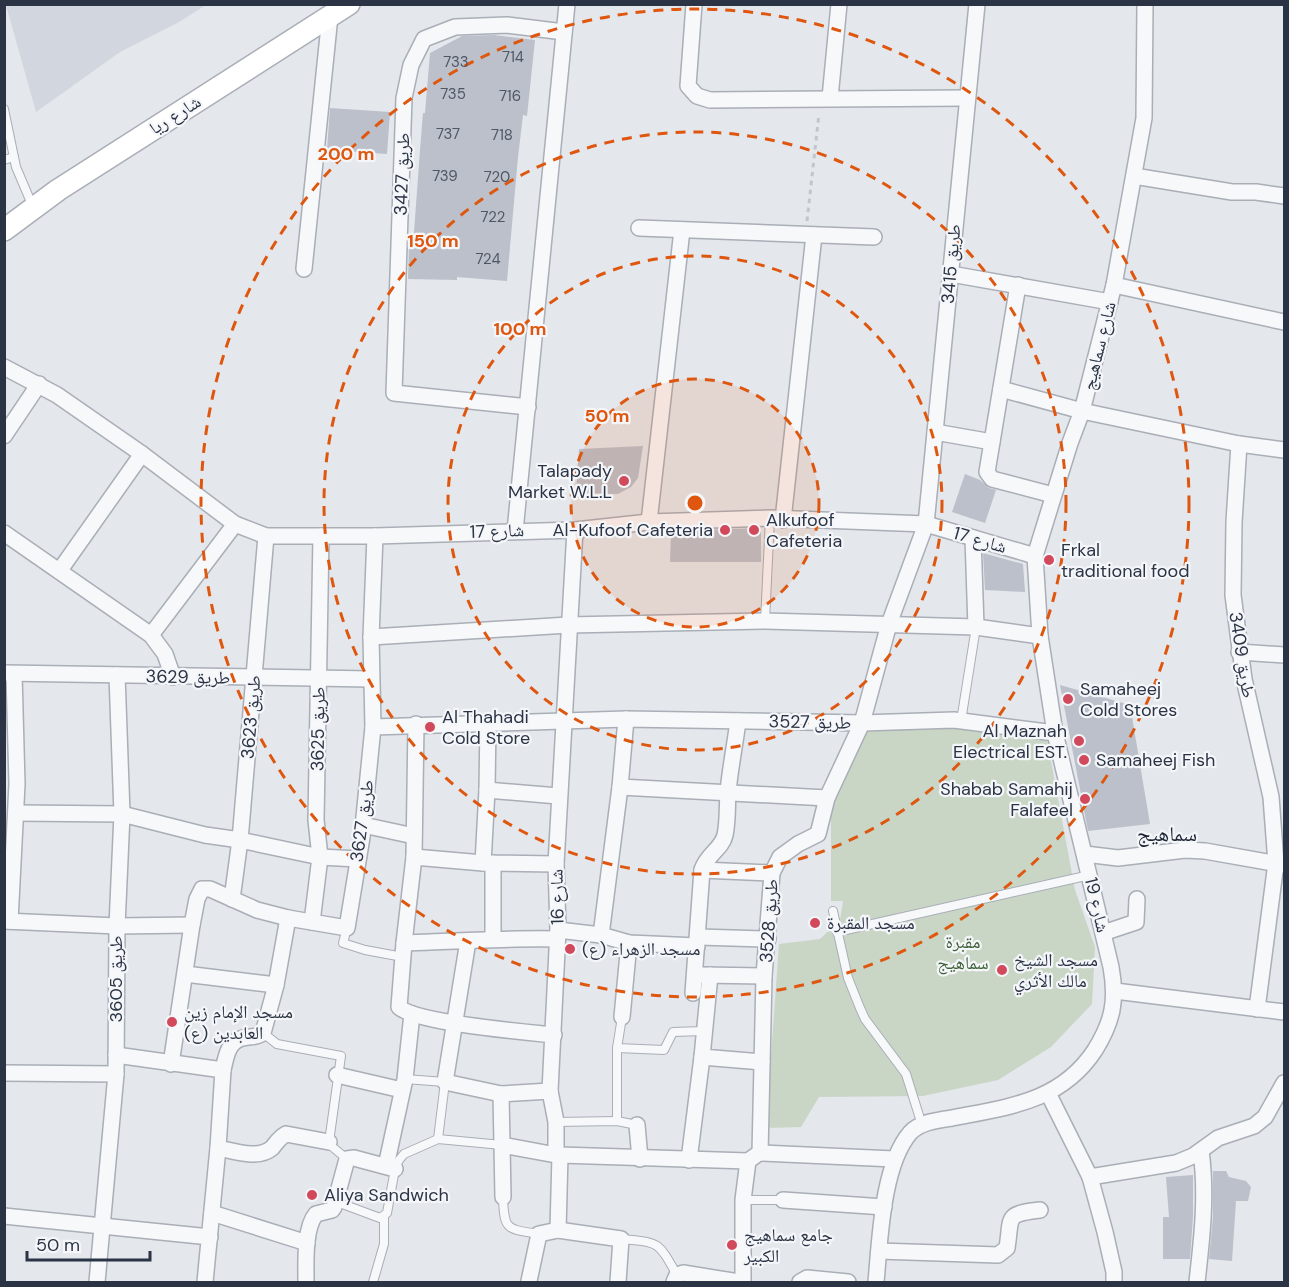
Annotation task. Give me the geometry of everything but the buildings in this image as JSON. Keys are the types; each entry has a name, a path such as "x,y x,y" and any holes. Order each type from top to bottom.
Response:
{"main road":[{"name":"شارع ريا","path":"4,230 33,207 84,173 349,4"}],"street":[{"path":"515,531 567,4"},
{"path":"694,4 688,86 697,96 710,100 966,98"},
{"path":"826,99 839,4"},
{"name":"طريق 3415","path":"889,624 926,524 977,4"},
{"name":"شارع سماهيج","path":"1138,4 1138,118 1141,131"},
{"name":"شارع سماهيج","path":"1035,556 1082,411 1114,285 1144,118 1145,4"},
{"path":"304,269 330,16"},
{"name":"طريق 3427","path":"528,407 394,393 405,98 411,65 423,39 455,27 507,25 564,32"},
{"path":"1135,171 1284,196"},
{"path":"639,228 874,237"},
{"path":"649,522 682,230"},
{"path":"776,519 810,234"},
{"path":"951,274 1110,302"},
{"path":"1018,285 987,472 992,479 1053,495"},
{"path":"1114,285 1284,322"},
{"name":"شارع 17","path":"4,367 39,384 142,454 235,524 266,536 375,536 575,530 649,522 776,519 926,524 1035,556"},
{"path":"4,436 39,384"},
{"path":"1001,389 1082,411 1239,444 1284,450"},
{"path":"935,432 992,442"},
{"name":"طريق 3409","path":"1239,444 1233,559 1233,595 1239,652 1278,795 1280,864 1268,925 1257,1009"},
{"path":"60,570 142,454"},
{"path":"151,635 235,524"},
{"name":"شارع 16","path":"558,1230 558,1155 556,1122 550,1091 557,934 558,796 575,530"},
{"path":"4,533 151,635 165,654 173,676"},
{"name":"طريق 3623","path":"232,898 240,840 266,536"},
{"name":"طريق 3625","path":"312,922 320,857 316,820 321,536"},
{"name":"طريق 3627","path":"347,928 363,825 373,727 371,637 375,536"},
{"path":"973,538 976,627"},
{"name":"شارع 19","path":"922,1125 1010,1107 1048,1093 1077,1072 1098,1046 1112,1016 1115,991 1090,875 1055,733 1040,636 1035,556"},
{"path":"371,637 568,625 765,621 976,627 1040,636"},
{"name":"طريق 3528","path":"741,1282 743,1200 754,1157 762,1062 764,976 772,873 780,856 818,834 826,798 862,723 889,624"},
{"path":"1239,652 1284,655"},
{"path":"9,674 11,785 16,813 7,921 117,926 192,925"},
{"name":"طريق 3629","path":"9,674 371,679"},
{"name":"طريق 3605","path":"97,1282 116,1074 117,926 122,814 117,675"},
{"path":"601,935 620,787 626,718"},
{"name":"طريق 3527","path":"563,721 626,718 862,723 961,721 1055,733"},
{"path":"373,727 563,721"},
{"path":"689,1160 704,1031 698,941 702,870 706,860 724,837 728,820 728,793 738,721"},
{"path":"488,722 488,863 493,938"},
{"path":"416,724 414,857 399,1007 412,1014 456,1023 554,1035"},
{"path":"620,787 826,798"},
{"path":"487,790 558,796"},
{"path":"16,813 122,814 205,835 320,857 358,859"},
{"path":"363,825 414,836"},
{"path":"1085,854 1119,858 1185,850 1205,851 1280,864"},
{"path":"414,857 488,863 556,864"},
{"path":"702,870 772,873"},
{"path":"171,1064 192,925 197,899 202,889 210,889 257,910 347,928"},
{"path":"1103,933 1136,922 1137,899"},
{"path":"205,1282 223,1070 228,1049 232,1044 241,1038 257,1037 263,1033 276,985 288,918"},
{"path":"404,950 493,938 557,934 601,935 629,943 768,939"},
{"path":"468,941 445,1082 501,1094 550,1091"},
{"path":"622,1017 629,943"},
{"path":"184,974 276,985"},
{"path":"702,975 764,976"},
{"path":"693,993 702,975"},
{"path":"1115,991 1284,1012"},
{"path":"306,1282 307,1243 314,1216 320,1212 332,1210 337,1202 347,1159 354,1158 390,1168 412,1014"},
{"path":"116,1055 223,1070"},
{"path":"702,1057 762,1062"},
{"path":"4,1072 116,1074"},
{"path":"337,1075 403,1085"},
{"path":"1090,1178 1176,1163 1201,1151 1218,1137 1254,1126 1265,1116 1284,1085"},
{"path":"1048,1093 1090,1178 1105,1232 1114,1282"},
{"path":"501,1094 503,1197"},
{"path":"637,1125 640,1159"},
{"path":"876,1282 884,1207 894,1159 912,1131 922,1125"},
{"path":"218,1148 252,1155 270,1150 280,1137 286,1134 329,1142"},
{"path":"502,1145 558,1155 640,1159 689,1160 754,1157 894,1159"},
{"path":"1197,1282 1204,1223 1204,1170 1201,1151"},
{"path":"783,1200 884,1207"},
{"path":"879,1251 998,1255 1007,1248 1009,1221 1012,1216 1017,1213 1040,1210"},
{"path":"212,1213 307,1243"},
{"path":"4,1216 210,1237"},
{"path":"530,1282 539,1234 558,1230 621,1239 618,1282"},
{"path":"676,1279 683,1272 741,1282"},
{"path":"800,1282 807,1278 848,1282"}],"lane":[{"path":"4,109 14,158 24,189 33,207"},
{"path":"4,160 14,158"},
{"path":"765,621 776,519"},
{"path":"961,721 976,627"},
{"path":"837,932 1090,875"},
{"path":"833,911 848,978 860,1008 865,1019 906,1074 922,1125"},
{"path":"347,928 343,943 365,950 404,950"},
{"path":"617,1121 617,1048 622,1017"},
{"path":"617,1048 664,1050 673,1032 704,1031"},
{"path":"263,1033 277,1044 340,1056 329,1142 347,1159"},
{"path":"403,1085 445,1082 438,1139"},
{"path":"556,1122 617,1121 637,1125"},
{"path":"373,1282 384,1244 384,1216 388,1209 390,1168 404,1154 438,1139 502,1145"},
{"path":"503,1197 504,1219 510,1227 517,1231 539,1234"},
{"path":"743,1200 783,1200"},
{"path":"337,1202 376,1217 384,1216"},
{"path":"621,1239 652,1242 657,1245 662,1249 676,1279"}],"path":[{"path":"810,234 826,99"}],"shaded area":[{"path":"6,4 206,5 179,22 120,52 36,112"}],"green space":[{"name":"مقبرة سماهيج","path":"916,726 990,726 1046,734 1075,890 1095,947 1092,1004 1051,1047 998,1080 923,1096 819,1097 801,1127 766,1128 779,944 820,939 840,920 843,901 831,901 831,811 851,734"}],"place":[{"name":"Talapady Market W.L.L","path":"624,481"},
{"name":"Al-Kufoof Cafeteria","path":"725,530"},
{"name":"Alkufoof Cafeteria","path":"754,530"},
{"name":"Frkal traditional food","path":"1049,560"},
{"name":"Samaheej Cold Stores","path":"1068,699"},
{"name":"Al Thahadi Cold Store","path":"430,727"},
{"name":"Al Maznah Electrical EST.","path":"1079,741"},
{"name":"Samaheej Fish","path":"1084,760"},
{"name":"Shabab Samahij Falafeel","path":"1085,799"},
{"name":"مسجد المقبرة","path":"815,923"},
{"name":"مسجد الزهراء (ع)","path":"570,949"},
{"name":"مسجد الشيخ مالك الأثري","path":"1002,970"},
{"name":"مسجد الإمام زين العابدين (ع)","path":"172,1022"},
{"name":"Aliya Sandwich","path":"312,1195"},
{"name":"جامع سماهيج الكبير","path":"732,1245"}],"district":[{"name":"سماهيج","path":"1167,834"}]}
